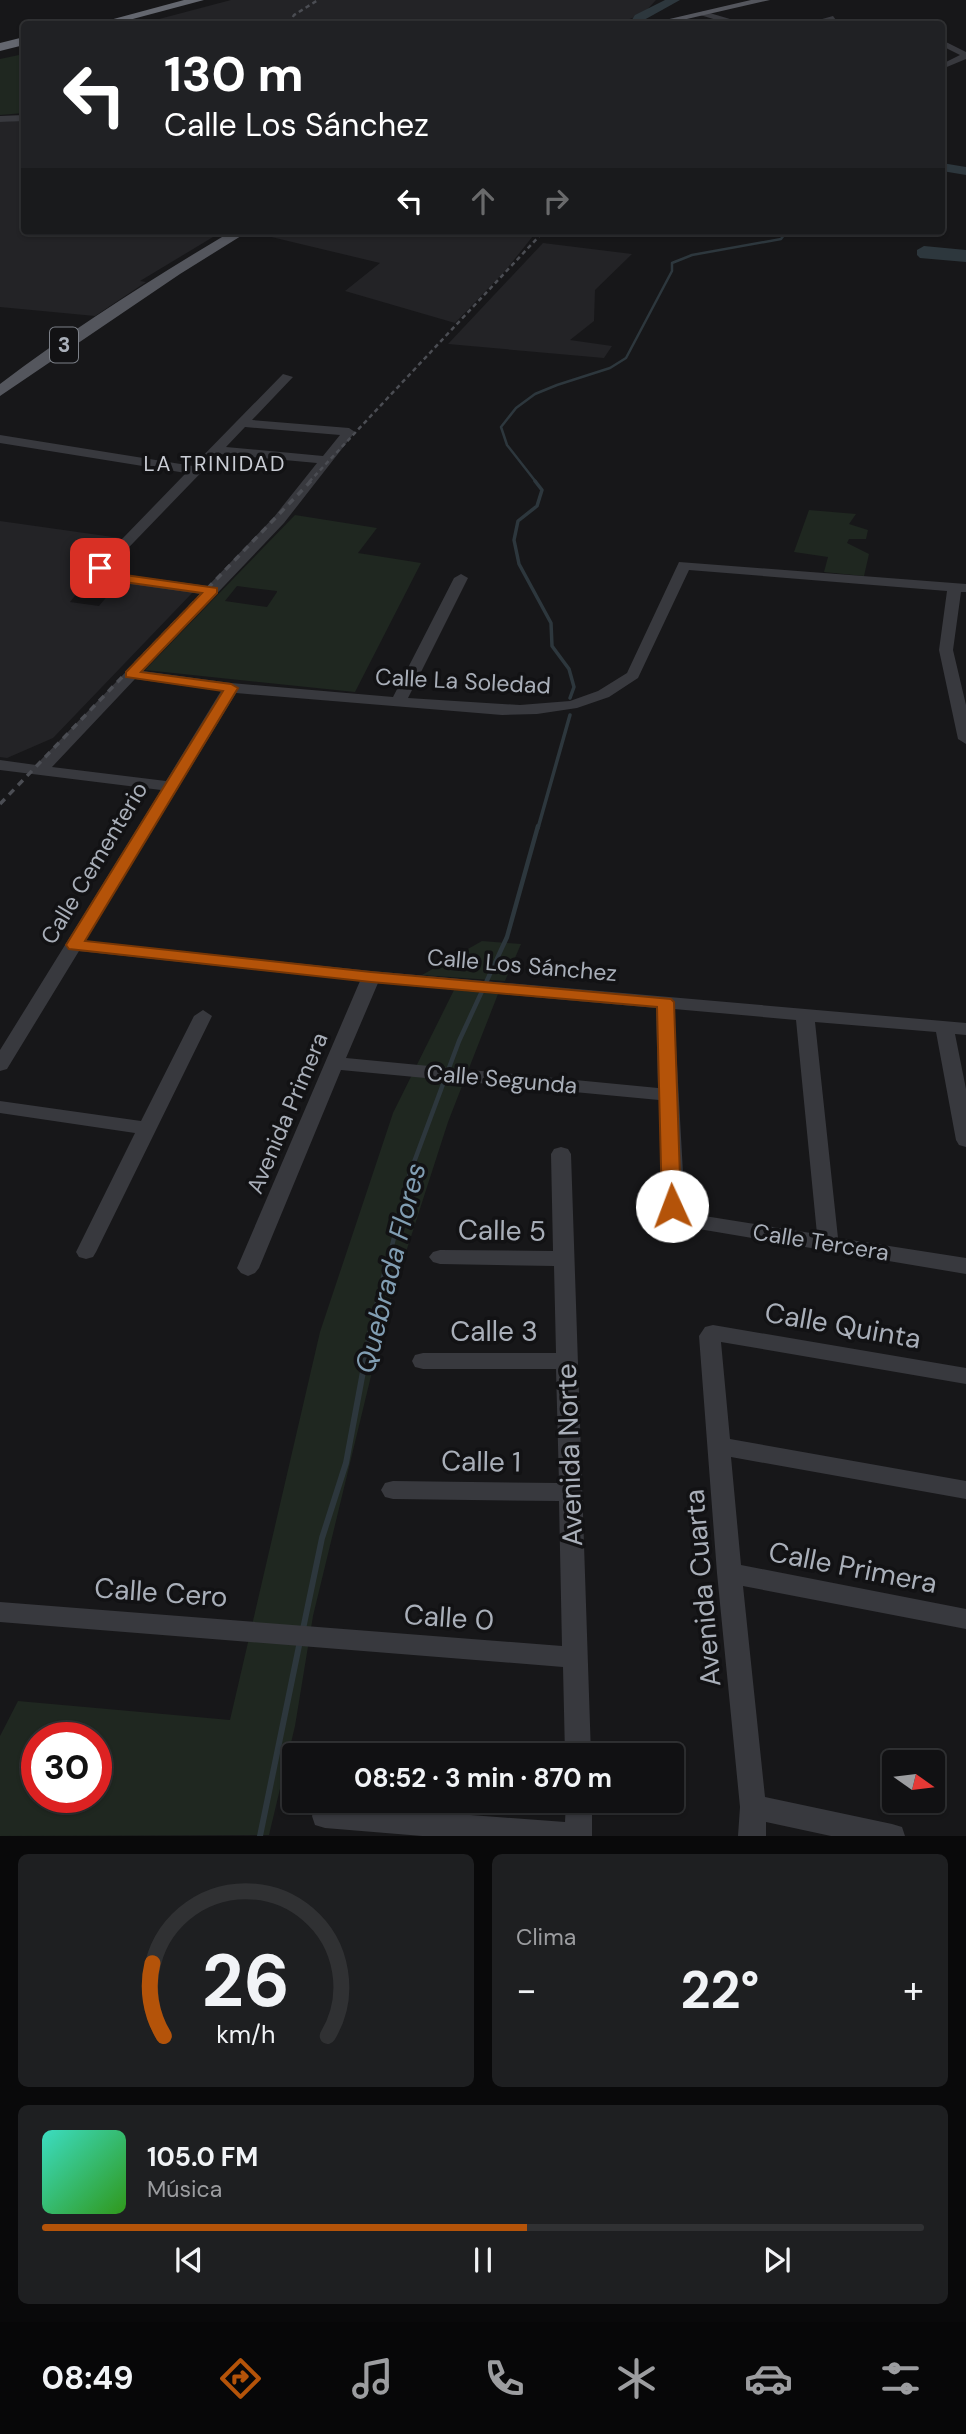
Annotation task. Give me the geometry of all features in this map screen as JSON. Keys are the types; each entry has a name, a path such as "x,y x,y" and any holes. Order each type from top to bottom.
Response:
{"highway":[{"path":"109,21 157,6 167,0"},
{"path":"109,21 182,0"},
{"path":"109,21 198,0"},
{"path":"109,21 206,0"},
{"path":"0,49 21,43"}],"main road":[{"path":"670,21 765,0"},
{"name":"3","path":"0,391 33,366 208,251 240,237"},
{"name":"3","path":"130,302 199,266 240,237"},
{"path":"199,266 208,251"}],"street":[{"path":"703,13 728,21"},
{"path":"823,21 833,19"},
{"path":"945,45 966,56"},
{"path":"945,66 966,56"},
{"path":"0,119 21,118"},
{"path":"212,591 108,577 99,570 287,377"},
{"path":"41,769 302,494 324,460 349,432 243,424"},
{"path":"0,439 198,471"},
{"path":"218,450 324,460"},
{"name":"Calle La Soledad","path":"131,674 231,688 398,702 543,710 598,698 634,676 684,565 960,588"},
{"path":"398,702 461,578"},
{"path":"960,588 946,650 966,739"},
{"name":"Calle Cementerio","path":"0,1065 231,688"},
{"path":"0,765 169,786"},
{"name":"Calle Los Sánchez","path":"74,945 371,977 966,1029"},
{"name":"Avenida Primera","path":"248,1268 371,977"},
{"path":"665,1002 668,1095"},
{"path":"86,1252 203,1016"},
{"path":"805,1016 828,1243"},
{"path":"946,1028 966,1140"},
{"name":"Calle Segunda","path":"336,1063 668,1095"},
{"name":"Calle Tercera","path":"668,1095 672,1206 677,1215 687,1220 966,1266"},
{"path":"0,1107 146,1128"},
{"name":"Avenida Norte","path":"561,1154 578,1743"},
{"name":"Calle 5","path":"440,1257 564,1259"},
{"name":"Calle Quinta","path":"710,1335 727,1335 966,1376"},
{"name":"Avenida Cuarta","path":"710,1335 729,1573 753,1807 752,1836"},
{"name":"Calle 3","path":"423,1361 566,1361"},
{"path":"719,1446 966,1490"},
{"name":"Calle 1","path":"393,1490 569,1492"},
{"name":"Calle Primera","path":"729,1573 966,1619"},
{"name":"Calle Cero","path":"0,1612 318,1637"},
{"name":"Calle 0","path":"318,1637 575,1657"},
{"path":"753,1807 892,1836"},
{"path":"325,1816 578,1835 579,1813"}],"shaded area":[{"path":"231,0 656,0 643,14 627,21 152,21"},
{"path":"21,55 21,113 0,115 0,59"},
{"path":"21,120 21,235 216,235 140,281 146,282 95,316 0,307 0,122"},
{"path":"263,235 534,235 505,271 455,323 345,291 380,263"},
{"path":"543,243 632,254 595,290 594,321 570,340 612,346 604,358 448,344"},
{"path":"924,246 966,250 966,262 920,258 917,250"},
{"path":"809,510 856,514 849,524 868,530 866,539 849,539 847,543 869,554 864,576 824,572 828,557 794,552"},
{"path":"295,515 377,528 358,553 421,563 355,692 145,670","holes":["237,586 277,591 267,607 225,601"]},
{"path":"0,521 120,538 84,575 88,579 70,602 99,606 119,582 193,592 53,738 7,758 0,757"},
{"path":"482,941 521,944 505,981 422,975"},
{"path":"454,990 498,994 448,1122 386,1314 313,1616 291,1743 282,1743 282,1780 269,1835 0,1836 0,1736 18,1701 230,1720 320,1332 393,1113"}],"waterway":[{"path":"637,21 674,0"},
{"path":"945,168 966,171"},
{"name":"Quebrada Flores","path":"536,482 507,445 501,427 516,408 535,394 610,368 626,358 672,271 672,263 692,255 781,239 784,235"},
{"name":"Quebrada Flores","path":"535,481 542,490 537,506 518,521 514,540 519,564 551,623 552,646 569,669 574,687 570,698"},
{"name":"Quebrada Flores","path":"538,828 570,715"},
{"name":"Quebrada Flores","path":"386,1270 410,1173 459,1041 507,937 538,826"},
{"name":"Quebrada Flores","path":"303,1629 322,1538 346,1463 370,1334 386,1269"},
{"name":"Quebrada Flores","path":"260,1836 300,1641"}],"railway":[{"path":"291,21 294,15 318,0"},
{"path":"309,482 540,235"},
{"path":"0,804 311,481"}],"district":[{"name":"LA TRINIDAD","path":"215,464"}],"route":[{"path":"100,568 99,572 108,577 212,591 131,674 231,688 74,945 371,977 665,1002 672,1206"}]}
